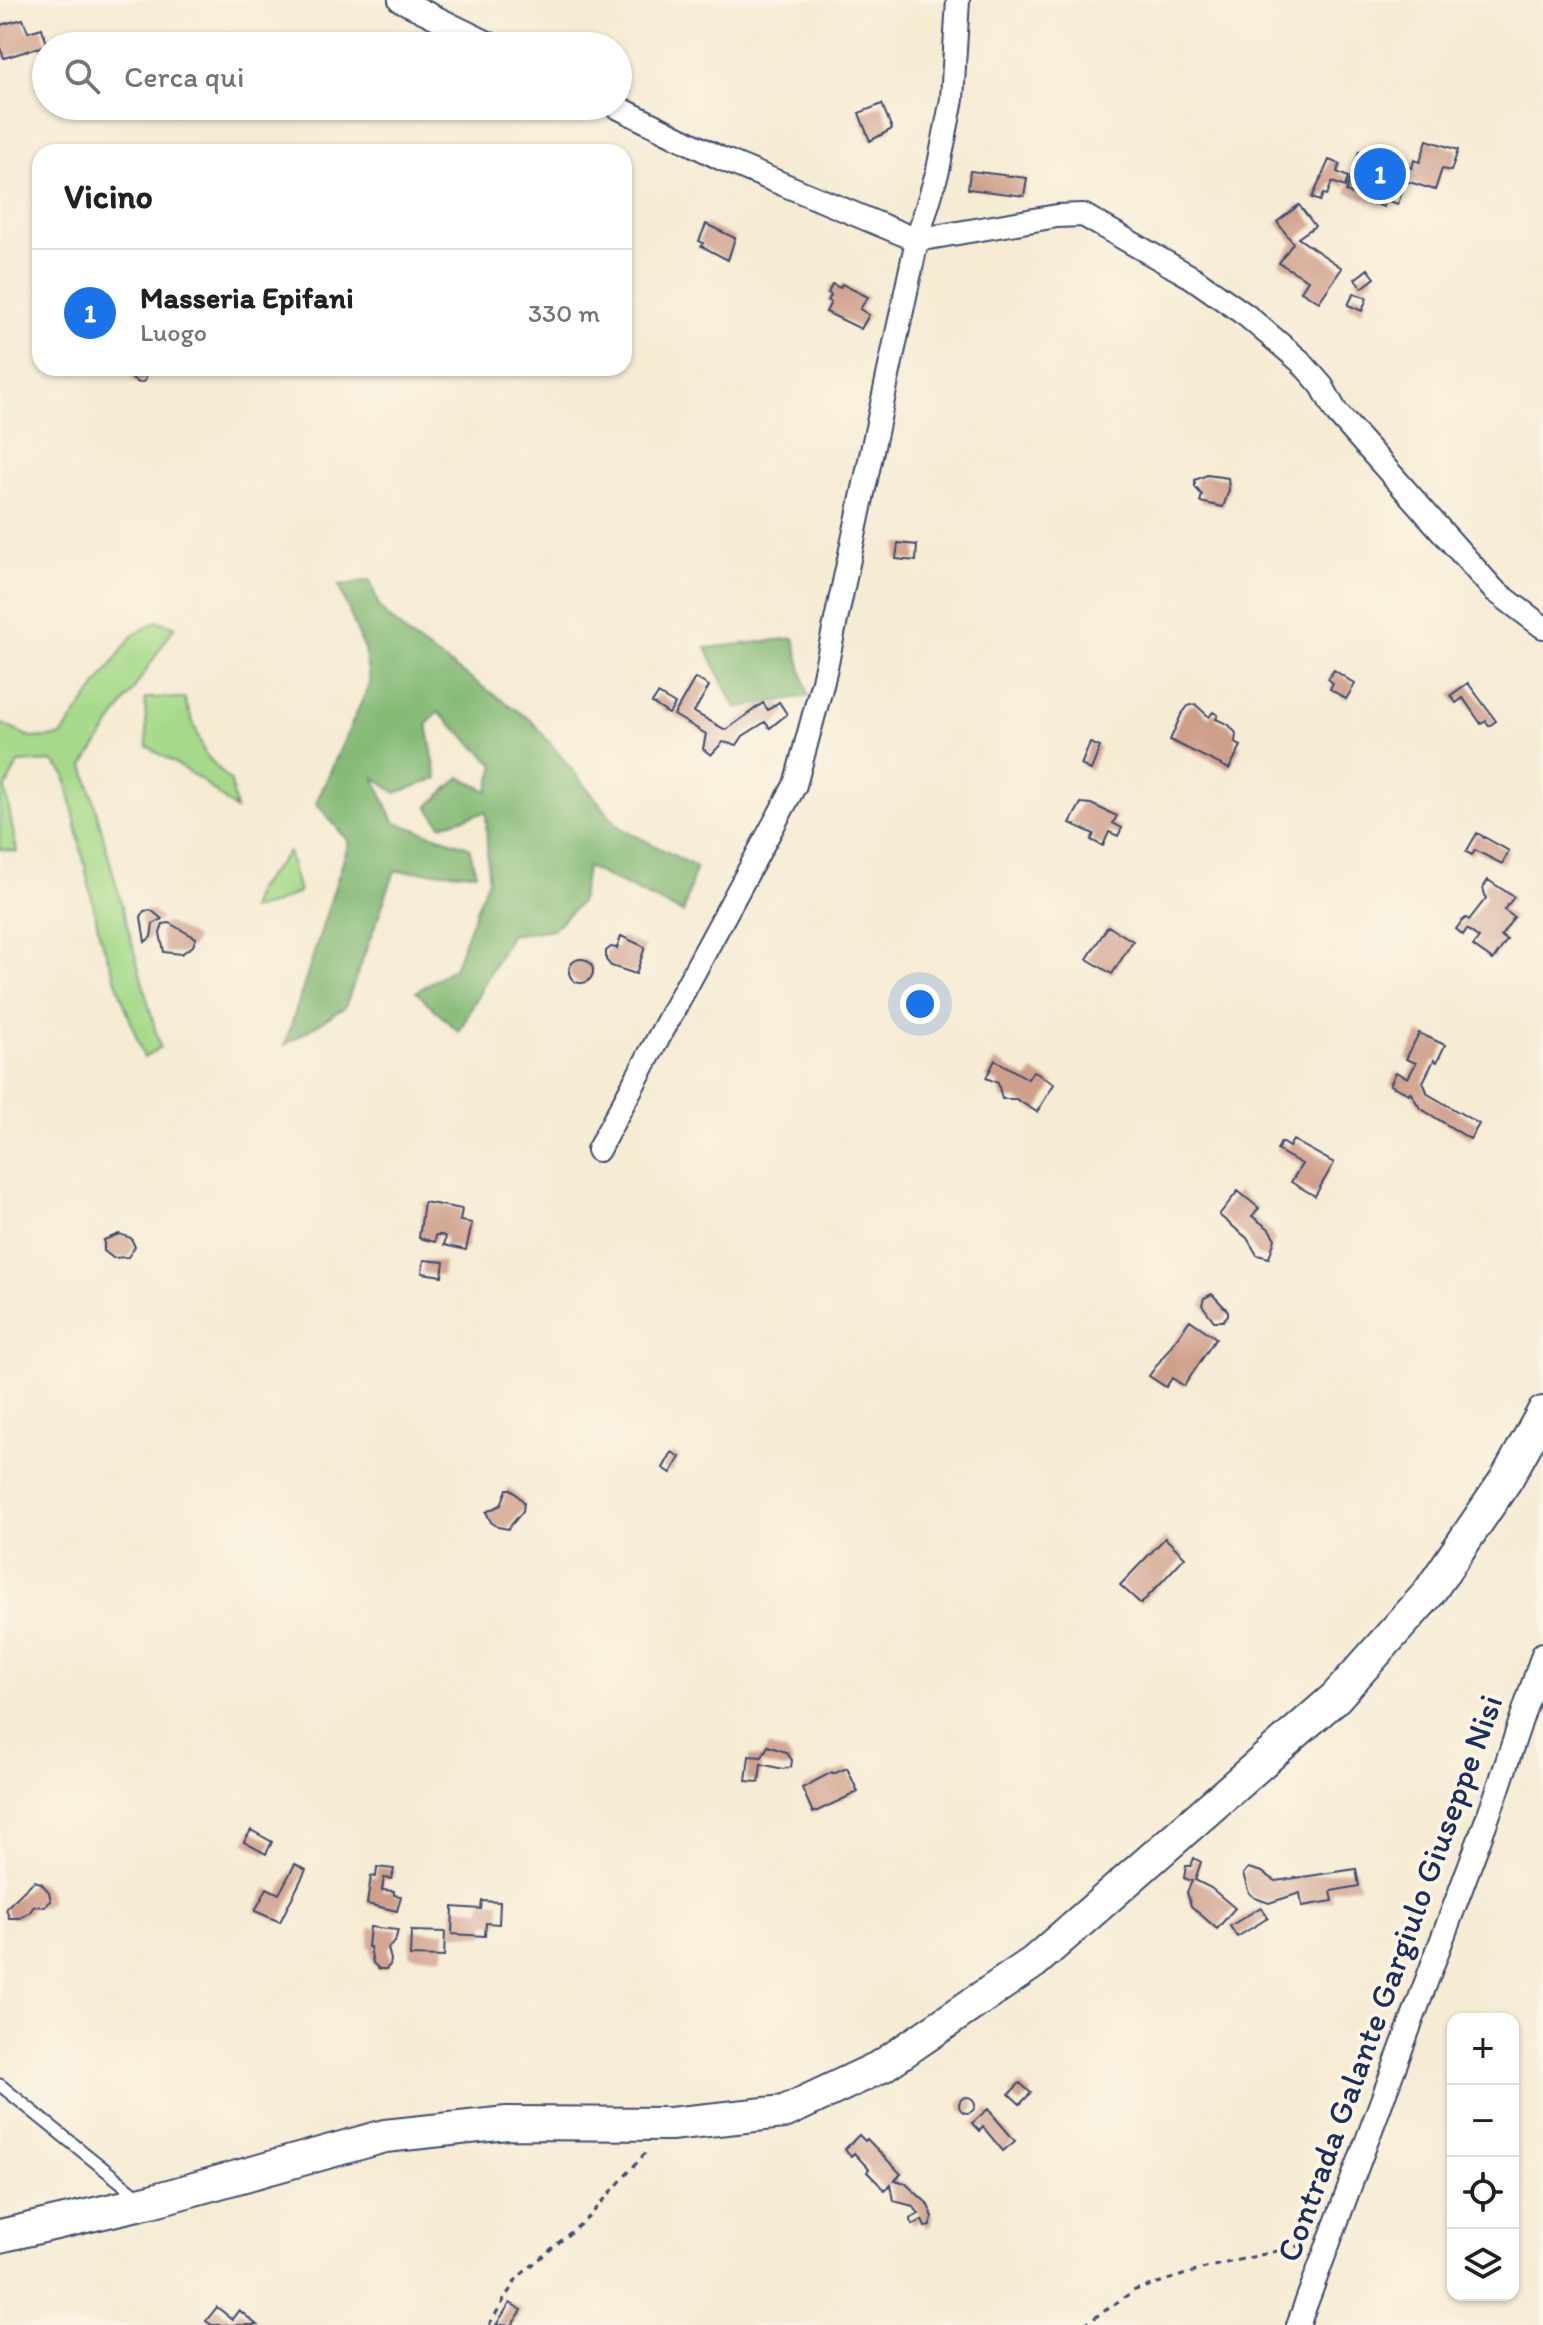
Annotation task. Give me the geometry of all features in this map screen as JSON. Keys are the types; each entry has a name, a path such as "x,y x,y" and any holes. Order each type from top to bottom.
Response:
{"main road":[{"path":"0,2236 146,2202 385,2136 507,2123 670,2124 784,2112 882,2066 1034,1962 1336,1697 1428,1594 1507,1478 1543,1413"}],"street":[{"path":"400,0 465,32"},
{"path":"598,1150 795,785 823,681 917,240 938,170 952,99 958,0"},
{"path":"632,114 720,158 917,240 1057,216 1083,215 1193,278 1247,316 1300,361 1322,386 1336,412 1494,590 1543,627"},
{"name":"Contrada Galante Gargiulo Giuseppe Nisi","path":"1298,2325 1496,1795 1543,1654"}],"lane":[{"path":"0,2085 146,2202"}],"path":[{"path":"489,2325 517,2278 590,2216 670,2124"},
{"path":"1084,2325 1135,2290 1209,2267 1330,2238"}],"green space":[{"path":"370,580 380,609 410,637 531,720 619,827 696,867 683,913 587,867 580,903 553,929 510,935 459,1032 416,992 454,968 488,879 486,812 441,825 428,807 460,777 488,791 495,765 438,712 427,724 437,779 396,793 374,777 394,822 469,847 476,873 395,871 345,1007 285,1045 349,842 316,803 370,683 364,649 339,586"},
{"path":"157,621 175,626 84,765 160,1047 144,1058 100,936 65,774 52,761 18,763 5,789 17,852 0,849 0,723 32,738 61,736 132,636"},
{"path":"794,638 808,696 736,708 706,648"},
{"path":"145,698 184,698 205,754 231,782 236,810 200,779 147,746"},
{"path":"288,852 299,892 271,905 250,910 257,889"}],"building":[{"path":"23,19 28,32 42,28 43,32 32,32 32,50 4,58 0,48 0,25"},
{"path":"882,104 892,129 870,141 859,113"},
{"path":"1427,140 1458,150 1451,171 1442,169 1435,190 1406,181 1398,204 1385,200 1383,207 1346,192 1359,151 1412,168 1414,160 1420,162"},
{"path":"1329,160 1340,164 1337,172 1348,177 1345,187 1332,182 1327,195 1323,194 1320,201 1312,198"},
{"path":"970,171 1027,178 1024,196 968,189"},
{"path":"1299,205 1315,226 1298,238 1342,268 1319,302 1301,291 1308,280 1279,263 1293,243 1277,222"},
{"path":"706,224 735,238 728,260 701,246 703,243 699,241"},
{"path":"1368,269 1375,278 1362,288 1355,279"},
{"path":"832,284 840,288 842,284 868,297 860,309 869,315 861,329 826,312 831,302 828,301 831,295 828,293"},
{"path":"1354,293 1367,298 1362,311 1348,305"},
{"path":"132,376 146,376 145,381 139,383"},
{"path":"1207,475 1228,478 1229,490 1223,507 1200,502 1202,495 1195,487 1195,480"},
{"path":"898,543 917,545 916,561 896,559"},
{"path":"1334,670 1355,684 1346,699 1330,689 1333,683 1328,679"},
{"path":"695,678 709,686 694,712 726,730 763,703 768,710 779,702 787,714 770,728 765,722 743,736 737,745 723,742 711,755 703,749 706,734 674,715"},
{"path":"1468,683 1496,721 1489,726 1486,721 1481,724 1463,698 1456,703 1451,695"},
{"path":"658,694 675,704 669,714 652,703"},
{"path":"1195,704 1209,717 1213,712 1218,715 1216,719 1229,725 1236,733 1235,743 1241,746 1229,769 1170,740 1181,715 1188,706"},
{"path":"1090,743 1100,747 1091,770 1081,765"},
{"path":"1081,803 1091,804 1117,816 1113,823 1122,828 1118,836 1109,832 1103,846 1091,840 1094,834 1070,823"},
{"path":"1477,833 1509,851 1502,864 1475,850 1472,855 1466,852"},
{"path":"1488,880 1514,897 1504,910 1514,917 1501,936 1507,940 1493,960 1473,946 1479,938 1467,929 1463,935 1456,929 1466,918 1469,920 1486,898 1483,888"},
{"path":"151,910 162,919 153,924 151,937 145,942 141,917 144,911"},
{"path":"169,923 196,938 193,946 181,954 164,952 160,933 163,924"},
{"path":"1108,926 1133,941 1112,974 1087,959"},
{"path":"621,936 645,947 636,974 611,966 606,960 606,951 611,947 617,948"},
{"path":"581,959 589,963 593,971 589,979 581,983 573,979 569,971 573,963"},
{"path":"1419,1033 1445,1045 1423,1082 1428,1094 1479,1124 1470,1139 1420,1108 1410,1092 1390,1085 1396,1072 1408,1078 1416,1063 1406,1059"},
{"path":"995,1060 1028,1079 1033,1071 1054,1084 1037,1112 1016,1099 1002,1099 998,1083 986,1078"},
{"path":"1293,1140 1334,1163 1315,1196 1291,1182 1302,1164 1277,1150 1281,1142 1289,1147"},
{"path":"1238,1191 1259,1208 1252,1216 1269,1229 1275,1239 1269,1258 1257,1255 1247,1238 1219,1215"},
{"path":"424,1202 462,1209 460,1221 472,1223 466,1250 444,1245 446,1237 442,1235 436,1235 435,1242 419,1238"},
{"path":"119,1234 131,1238 135,1247 128,1257 113,1258 104,1251 104,1240"},
{"path":"424,1260 444,1262 442,1276 422,1273"},
{"path":"1212,1294 1228,1311 1223,1321 1214,1321 1202,1305 1204,1298"},
{"path":"1190,1320 1216,1338 1184,1386 1172,1378 1166,1387 1149,1376"},
{"path":"672,1452 680,1457 671,1473 663,1468"},
{"path":"507,1489 511,1489 524,1502 523,1511 508,1529 491,1522 486,1512 501,1505"},
{"path":"1165,1538 1185,1557 1141,1604 1120,1585"},
{"path":"768,1746 786,1752 792,1760 791,1767 783,1769 761,1764 759,1782 746,1781 749,1756 762,1757"},
{"path":"847,1768 858,1792 813,1813 802,1788 832,1772"},
{"path":"251,1830 272,1842 266,1854 244,1842"},
{"path":"1194,1858 1201,1862 1195,1880 1211,1888 1235,1908 1217,1929 1191,1906 1187,1892 1192,1881 1184,1878 1186,1866 1191,1866"},
{"path":"295,1864 306,1870 280,1922 255,1911 267,1888 279,1894"},
{"path":"377,1867 394,1869 392,1879 384,1878 382,1890 394,1891 394,1895 401,1896 397,1911 367,1904 371,1876 376,1877"},
{"path":"1248,1868 1276,1881 1356,1869 1359,1886 1331,1891 1333,1901 1302,1906 1300,1893 1269,1903 1249,1893 1243,1874"},
{"path":"34,1881 41,1883 49,1892 51,1901 44,1907 34,1906 20,1918 9,1918 6,1908"},
{"path":"482,1901 500,1902 499,1924 486,1923 485,1936 452,1934 453,1907 481,1909"},
{"path":"1261,1907 1268,1918 1237,1937 1230,1926"},
{"path":"370,1927 398,1930 395,1942 388,1948 391,1960 386,1969 379,1969 373,1963 368,1947"},
{"path":"411,1931 445,1932 444,1957 410,1956"},
{"path":"1020,2083 1031,2093 1020,2104 1009,2094"},
{"path":"964,2097 970,2097 975,2105 973,2111 964,2113 959,2108 959,2102"},
{"path":"988,2109 1015,2141 1003,2151 983,2127 979,2131 972,2123"},
{"path":"859,2135 865,2141 867,2139 901,2174 895,2180 905,2183 927,2203 933,2217 930,2226 925,2227 922,2220 913,2225 910,2219 919,2214 913,2206 894,2201 891,2184 885,2190 854,2153 851,2156 845,2149"},
{"path":"510,2303 522,2310 512,2325 496,2325"},
{"path":"217,2307 232,2319 239,2310 257,2325 212,2325 206,2321"}],"place":[{"name":"Masseria Epifani","path":"1380,174"}]}
